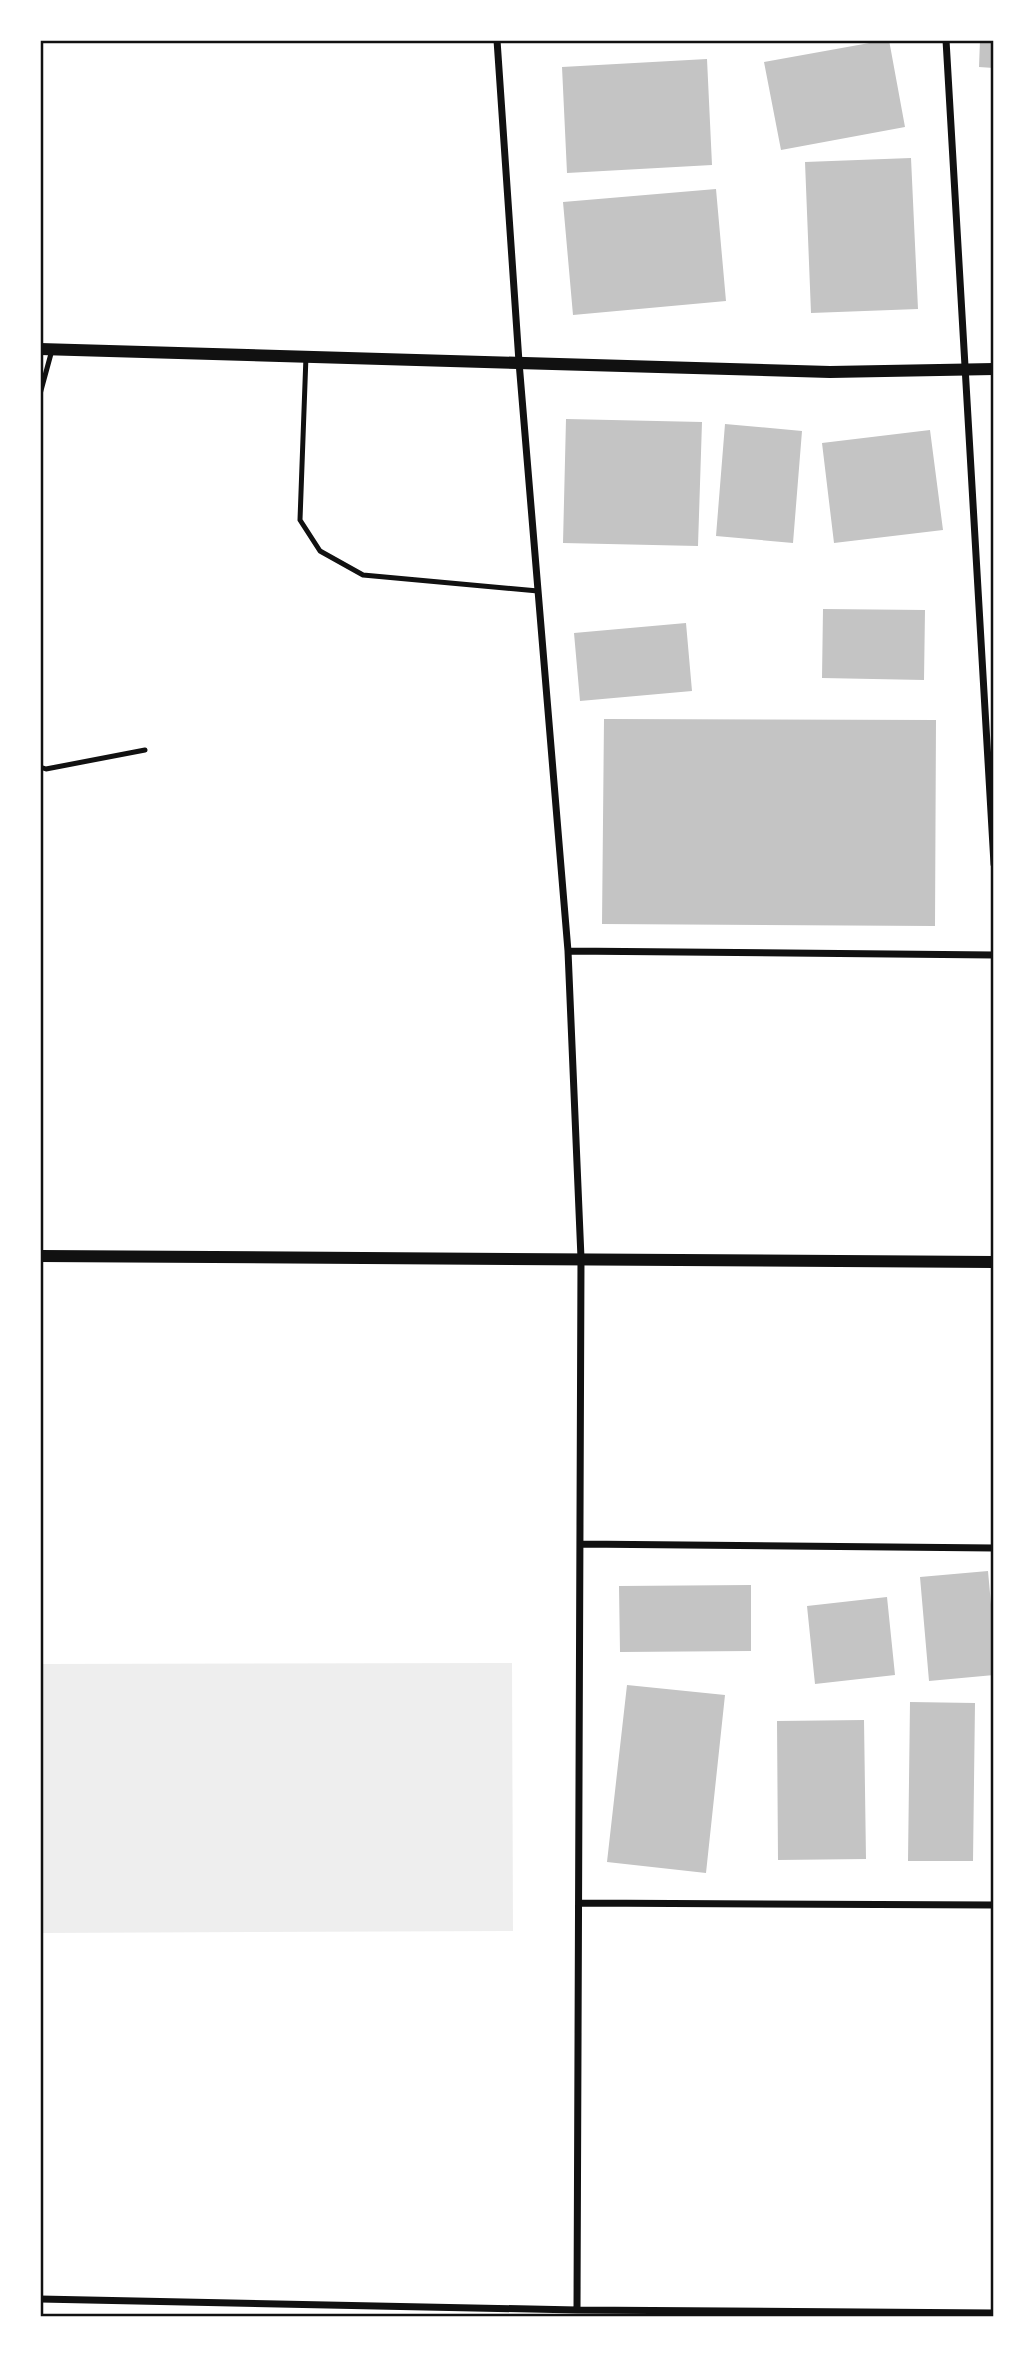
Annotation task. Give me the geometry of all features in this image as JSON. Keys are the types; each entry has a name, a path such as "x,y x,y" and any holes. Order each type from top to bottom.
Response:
{"street":[{"path":"497,40 519,362 568,951 581,1258 577,2310"},
{"path":"946,40 994,864"},
{"path":"46,350 830,372 994,369"},
{"path":"568,951 994,955"},
{"path":"40,1256 994,1262"},
{"path":"580,1544 994,1548"},
{"path":"580,1903 994,1905"},
{"path":"40,2299 862,2315 994,2313"}],"lane":[{"path":"40,394 46,350"},
{"path":"306,356 300,520 320,551 363,575 538,591"},
{"path":"40,767 46,769 145,750"}],"shaded area":[{"path":"512,1663 513,1931 40,1933 40,1664"}],"building":[{"path":"889,40 905,127 781,150 764,62"},
{"path":"980,40 994,40 994,68 979,67"},
{"path":"707,59 712,165 567,173 562,67"},
{"path":"911,158 918,309 811,313 805,162"},
{"path":"716,189 726,301 573,315 563,202"},
{"path":"566,419 702,422 698,546 563,543"},
{"path":"725,424 802,431 793,543 716,536"},
{"path":"930,430 943,530 834,543 822,443"},
{"path":"823,609 925,610 924,680 822,678"},
{"path":"686,623 692,691 580,701 574,633"},
{"path":"604,719 936,720 935,926 602,924"},
{"path":"988,1571 994,1638 994,1675 929,1681 920,1577"},
{"path":"751,1585 751,1651 620,1652 619,1586"},
{"path":"887,1597 895,1675 815,1684 807,1606"},
{"path":"627,1685 725,1695 706,1873 607,1862"},
{"path":"910,1702 975,1703 973,1861 908,1861"},
{"path":"864,1720 866,1859 778,1860 777,1721"}]}
